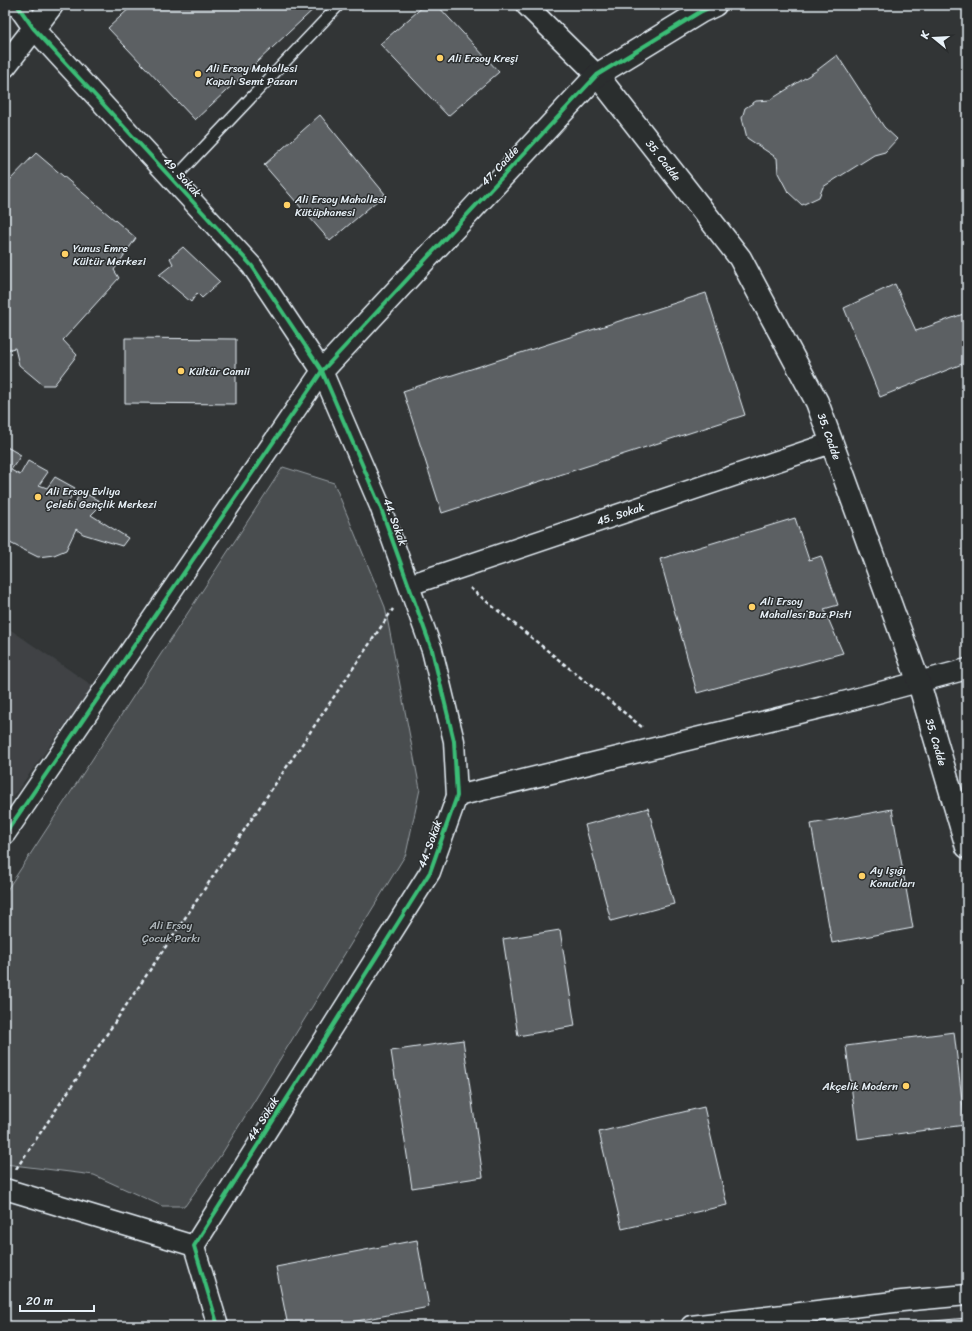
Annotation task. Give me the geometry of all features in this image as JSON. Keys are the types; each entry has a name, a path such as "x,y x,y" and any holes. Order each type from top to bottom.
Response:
{"street":[{"name":"49. Sokak","path":"17,5 34,28 252,266 322,371"},
{"path":"5,66 52,5"},
{"path":"526,5 596,75"},
{"name":"47. Cadde","path":"322,371 596,75 700,12 715,5"},
{"name":"35. Cadde","path":"596,75 740,258 817,402 919,683 967,847"},
{"path":"5,834 322,371"},
{"name":"44. Sokak","path":"194,1246 430,872 457,796 454,740 432,650 380,506 322,371"},
{"name":"45. Sokak","path":"409,585 831,443"},
{"path":"457,796 919,683 967,669"},
{"path":"9,1181 194,1246 218,1326"},
{"path":"691,1326 902,1301 967,1295"}],"lane":[{"path":"173,180 339,5"}],"path":[{"path":"449,572 648,732"},
{"path":"9,1181 409,585"}],"shaded area":[{"path":"5,626 93,686 5,808"}],"green space":[{"name":"Ali Ersoy Çocuk Parkı","path":"283,467 334,483 385,607 420,789 406,854 223,1152 185,1206 162,1206 94,1175 5,1164 5,893"}],"building":[{"name":"Ali Ersoy Mahallesi Kapalı Semt Pazarı","path":"133,5 318,5 195,120 108,28"},
{"name":"Ali Ersoy Kreşi","path":"425,5 437,5 499,72 448,116 380,44"},
{"path":"837,55 884,127 897,139 885,152 874,155 823,187 819,197 802,205 788,192 778,173 777,158 747,138 742,118 745,108 756,101 770,100 816,71"},
{"path":"320,115 385,194 330,241 264,165"},
{"name":"Yunus Emre Kültür Merkezi","path":"36,153 136,238 114,270 119,278 63,340 77,355 54,385 43,385 19,365 15,348 5,350 5,180 8,182"},
{"path":"183,247 220,282 202,298 197,293 191,302 159,275 173,264 170,258"},
{"path":"895,284 916,331 966,313 967,362 880,397 844,308"},
{"path":"706,293 745,415 442,513 403,391"},
{"name":"Kültür Camii","path":"125,338 236,339 236,404 125,403"},
{"name":"Ali Ersoy Evliya Çelebi Gençlik Merkezi","path":"5,446 21,455 11,470 20,475 28,461 48,472 39,485 47,488 55,477 75,488 68,503 74,505 81,491 103,503 91,515 128,538 122,546 83,534 76,529 66,550 54,555 38,557 8,542 5,546"},
{"name":"Ali Ersoy Mahallesi̇ Buz Pisti","path":"795,518 809,560 821,556 838,605 824,609 843,653 697,693 660,559"},
{"path":"648,808 674,904 611,921 585,825"},
{"name":"Ay Işığı Konutları","path":"892,809 913,928 832,943 811,824"},
{"path":"560,930 575,1026 518,1036 503,939"},
{"name":"Akçelik Modern","path":"954,1032 965,1125 858,1139 846,1046"},
{"path":"463,1040 483,1177 412,1188 391,1051"},
{"path":"704,1107 727,1205 622,1229 599,1132"},
{"path":"417,1240 429,1307 331,1326 288,1326 276,1267"},
{"path":"967,1318 967,1326 923,1326 922,1322"}],"cycle path":[{"path":"17,5 34,29 252,266 322,371 380,506 432,650 454,741 457,796 430,872 194,1246 218,1326"},
{"path":"5,834 322,371 597,75 700,12 715,5"}],"place":[{"name":"Ali Ersoy Kreşi","path":"440,58"},
{"name":"Ali Ersoy Mahallesi Kapalı Semt Pazarı","path":"198,74"},
{"name":"Ali Ersoy Mahallesi Kütüphanesi","path":"287,205"},
{"name":"Yunus Emre Kültür Merkezi","path":"65,254"},
{"name":"Kültür Camii","path":"181,371"},
{"name":"Ali Ersoy Evliya Çelebi Gençlik Merkezi","path":"38,497"},
{"name":"Ali Ersoy Mahallesi̇ Buz Pisti","path":"752,607"},
{"name":"Ay Işığı Konutları","path":"862,876"},
{"name":"Akçelik Modern","path":"906,1086"}]}
